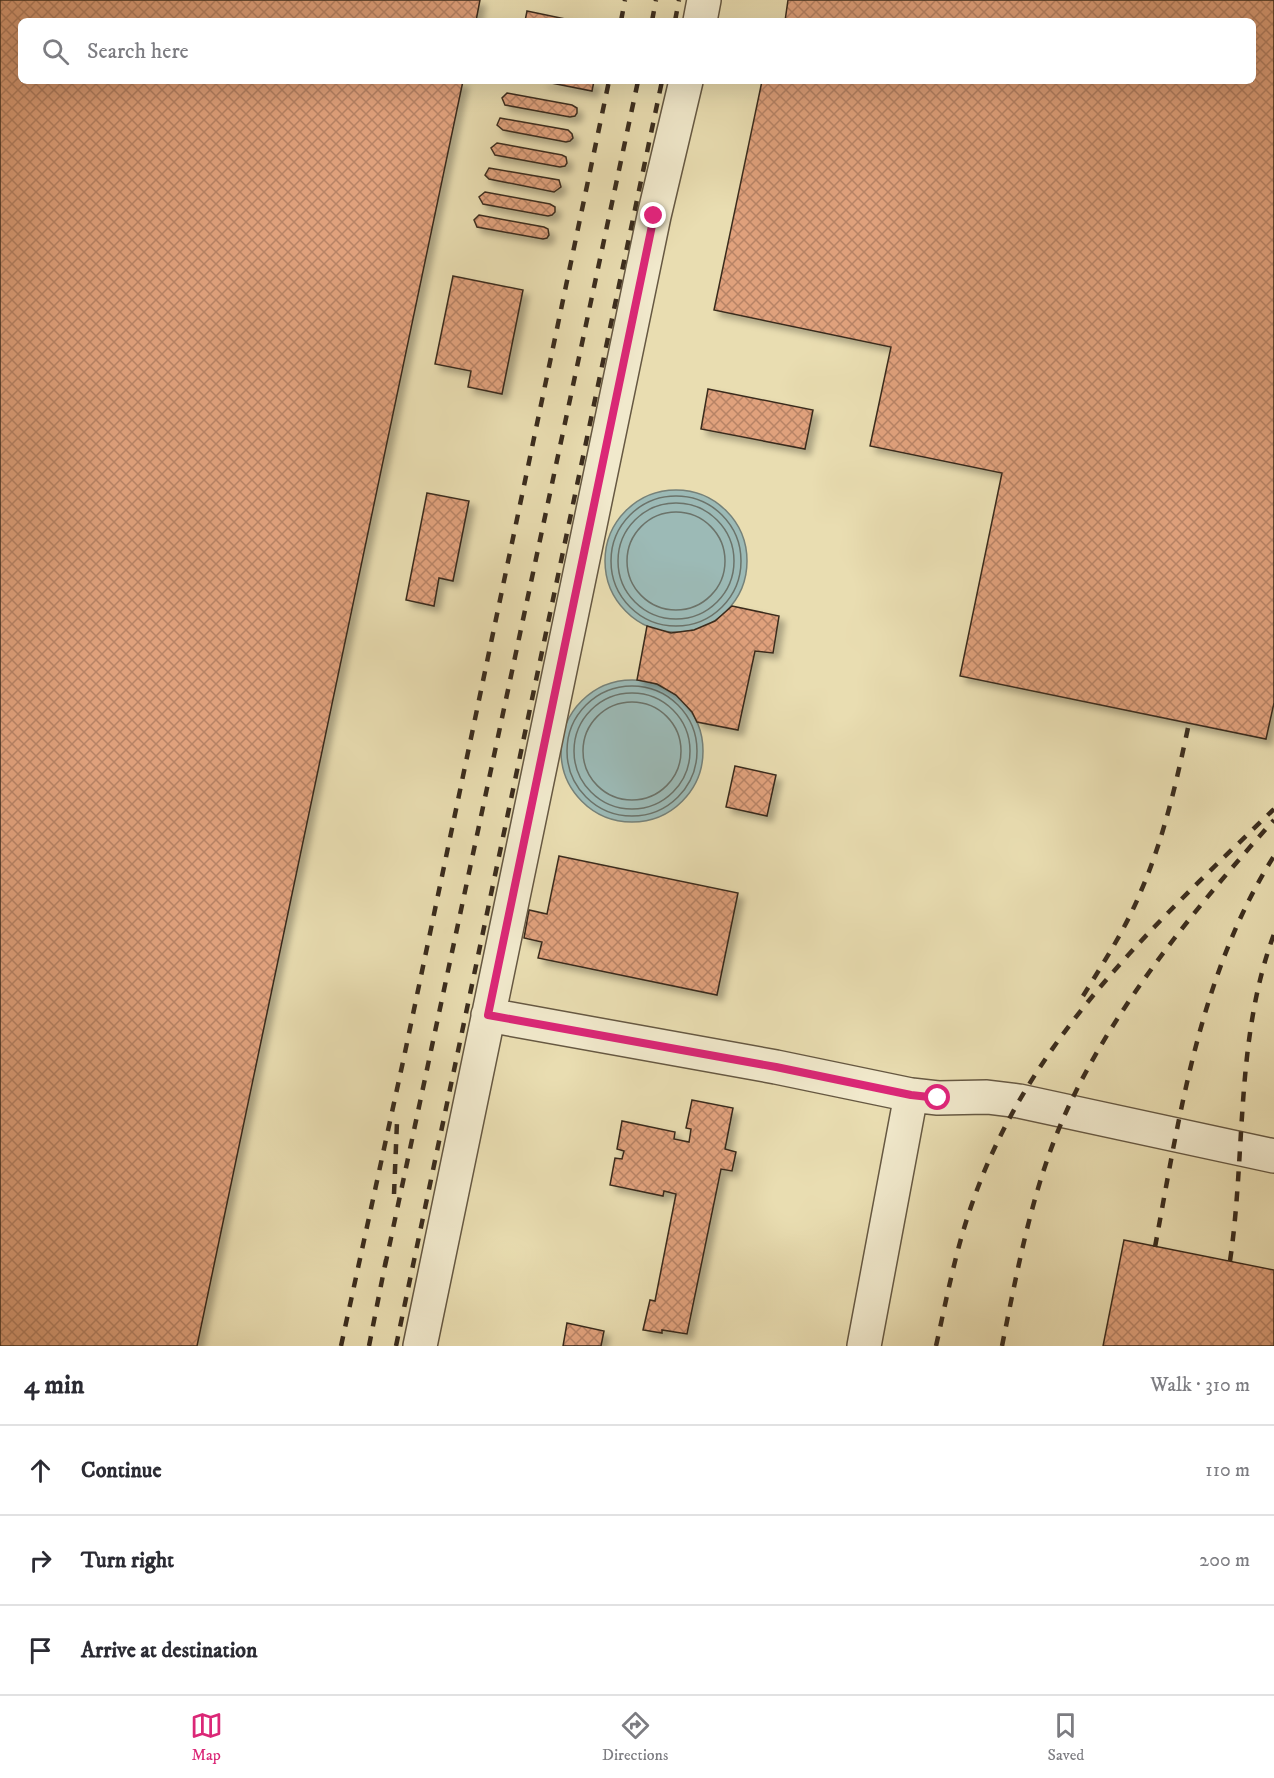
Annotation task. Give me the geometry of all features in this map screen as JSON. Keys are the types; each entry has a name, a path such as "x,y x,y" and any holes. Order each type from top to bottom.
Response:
{"lane":[{"path":"701,18 704,0"},
{"path":"420,1346 654,216 685,84"},
{"path":"488,1015 794,1070 911,1095 938,1098 987,1097 1019,1101 1274,1155"},
{"path":"864,1346 911,1095"}],"water":[{"path":"676,490 703,495 726,511 742,534 747,561 742,588 726,611 703,627 676,632 649,627 626,611 610,588 605,561 610,534 626,511 649,495"},
{"path":"632,680 659,685 682,701 698,724 703,751 698,778 682,801 659,817 632,822 605,817 582,801 566,778 561,751 566,724 582,701 605,685"}],"building":[{"path":"0,0 480,0 477,18 18,18 18,84 462,84 197,1346 0,1346"},
{"path":"788,0 1274,0 1274,703 1266,739 960,676 1002,473 870,446 891,347 714,310 761,84 1256,84 1256,18 785,18"},
{"path":"527,11 561,18 526,18"},
{"path":"556,84 593,84 592,91"},
{"path":"507,93 572,105 577,108 577,113 570,117 505,105 502,98"},
{"path":"500,118 568,130 573,138 566,142 503,130 497,125"},
{"path":"497,143 562,155 566,157 567,163 560,167 495,155 491,148"},
{"path":"489,168 559,180 561,187 554,192 489,179 485,175"},
{"path":"485,192 550,204 555,207 555,212 548,216 483,204 479,197"},
{"path":"479,215 544,227 548,229 549,235 543,239 477,227 474,220"},
{"path":"453,276 523,290 502,394 468,387 471,371 435,364"},
{"path":"708,389 813,410 805,449 701,429"},
{"path":"427,493 469,501 453,581 439,578 434,606 406,600"},
{"path":"732,606 779,616 773,653 755,651 738,730 697,722 692,712 676,695 657,684 637,680 647,626 671,633 694,630 715,621"},
{"path":"735,766 776,775 767,816 726,807"},
{"path":"559,856 738,893 717,995 538,958 542,942 524,938 529,910 547,914"},
{"path":"692,1100 733,1108 725,1149 736,1152 732,1171 721,1169 687,1334 643,1330 650,1300 655,1301 676,1194 664,1191 663,1196 610,1185 615,1158 622,1159 624,1151 617,1149 622,1121 675,1132 674,1139 689,1142 691,1129 686,1128"},
{"path":"1124,1240 1274,1270 1274,1346 1103,1346"},
{"path":"567,1323 604,1331 601,1346 563,1346"}],"railway":[{"path":"622,18 625,0"},
{"path":"653,18 656,0"},
{"path":"676,18 679,0"},
{"path":"341,1346 608,84"},
{"path":"385,1266 637,84"},
{"path":"396,1346 661,84"},
{"path":"1083,996 1122,932 1149,871 1169,808 1189,723"},
{"path":"936,1346 957,1255 973,1201 997,1142 1027,1087 1062,1036 1100,987 1184,896 1274,809"},
{"path":"1002,1346 1036,1196 1055,1138 1087,1071 1109,1032 1160,958 1187,922 1274,820"},
{"path":"1155,1247 1184,1095 1210,996 1249,901 1274,856"},
{"path":"1230,1261 1247,1055 1253,1014 1274,934"},
{"path":"394,1194 397,1122"},
{"path":"369,1346 386,1260"}],"route":[{"path":"654,216 488,1015 776,1067 911,1095 938,1098"}]}
